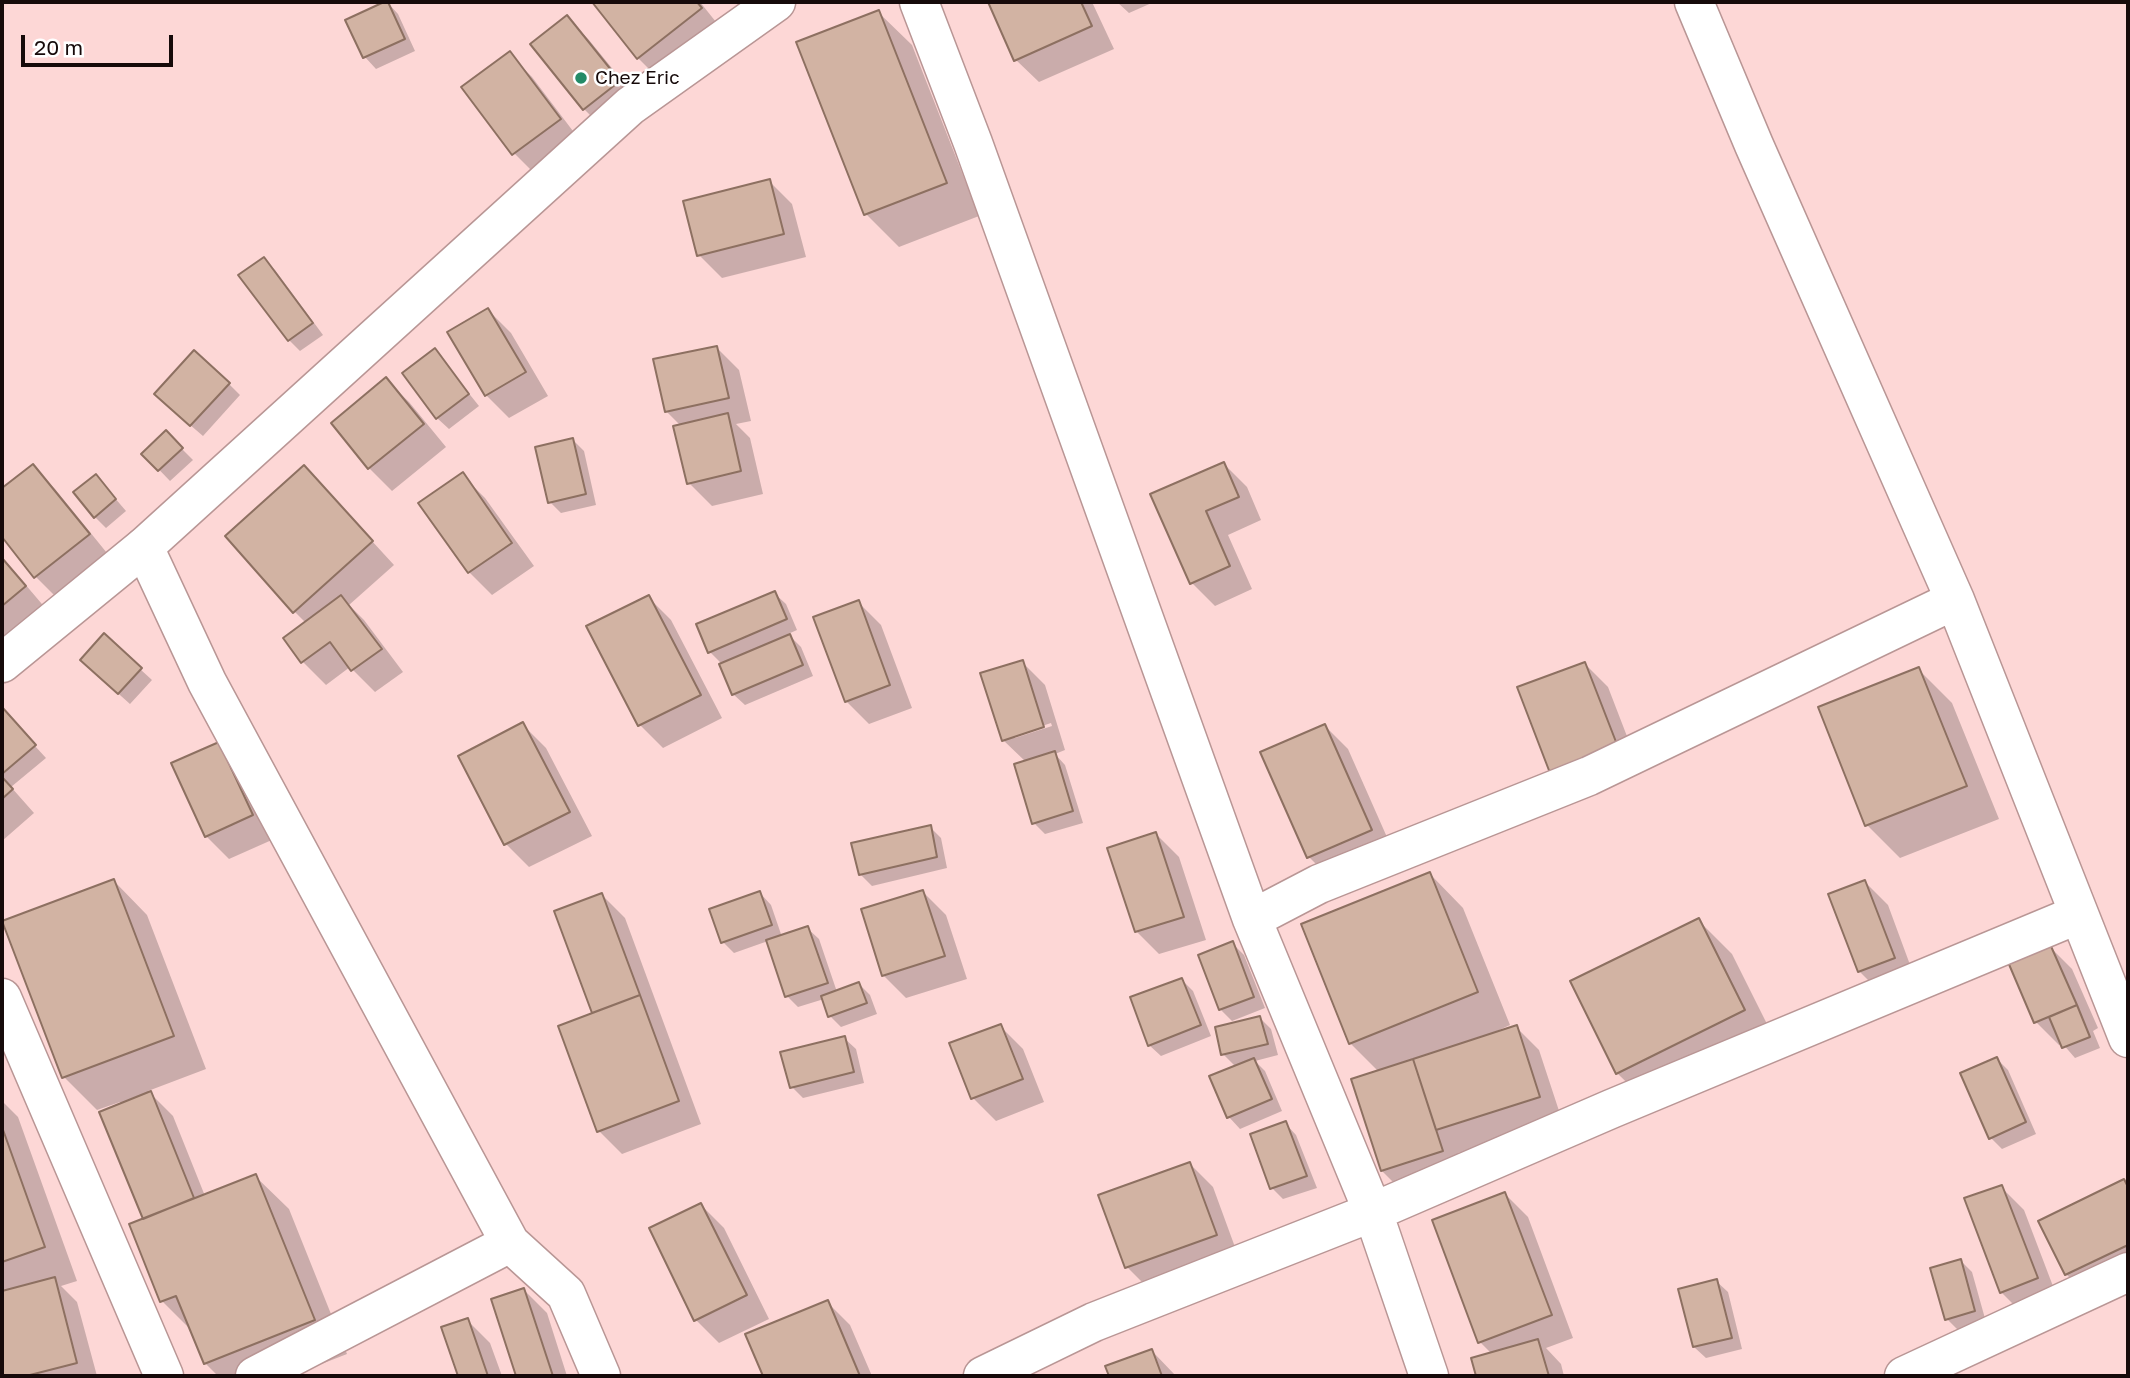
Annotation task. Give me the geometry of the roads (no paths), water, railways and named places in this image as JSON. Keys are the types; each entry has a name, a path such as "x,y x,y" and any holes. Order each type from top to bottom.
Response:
{"street":[{"path":"2,663 144,547 631,106 776,2"},
{"path":"919,2 978,156 1252,919 1373,1212 1429,1376"},
{"path":"1694,2 1754,145 1955,600 2128,1038"},
{"path":"144,547 207,682 510,1243 566,1294 601,1376"},
{"path":"1252,919 1319,884 1589,776 1955,600"},
{"path":"983,1376 1094,1322 1373,1212 2079,914"},
{"path":"2,998 164,1376"},
{"path":"255,1376 510,1243"},
{"path":"1903,1376 2128,1272"}],"place":[{"name":"Chez Eric","path":"581,78"}]}
